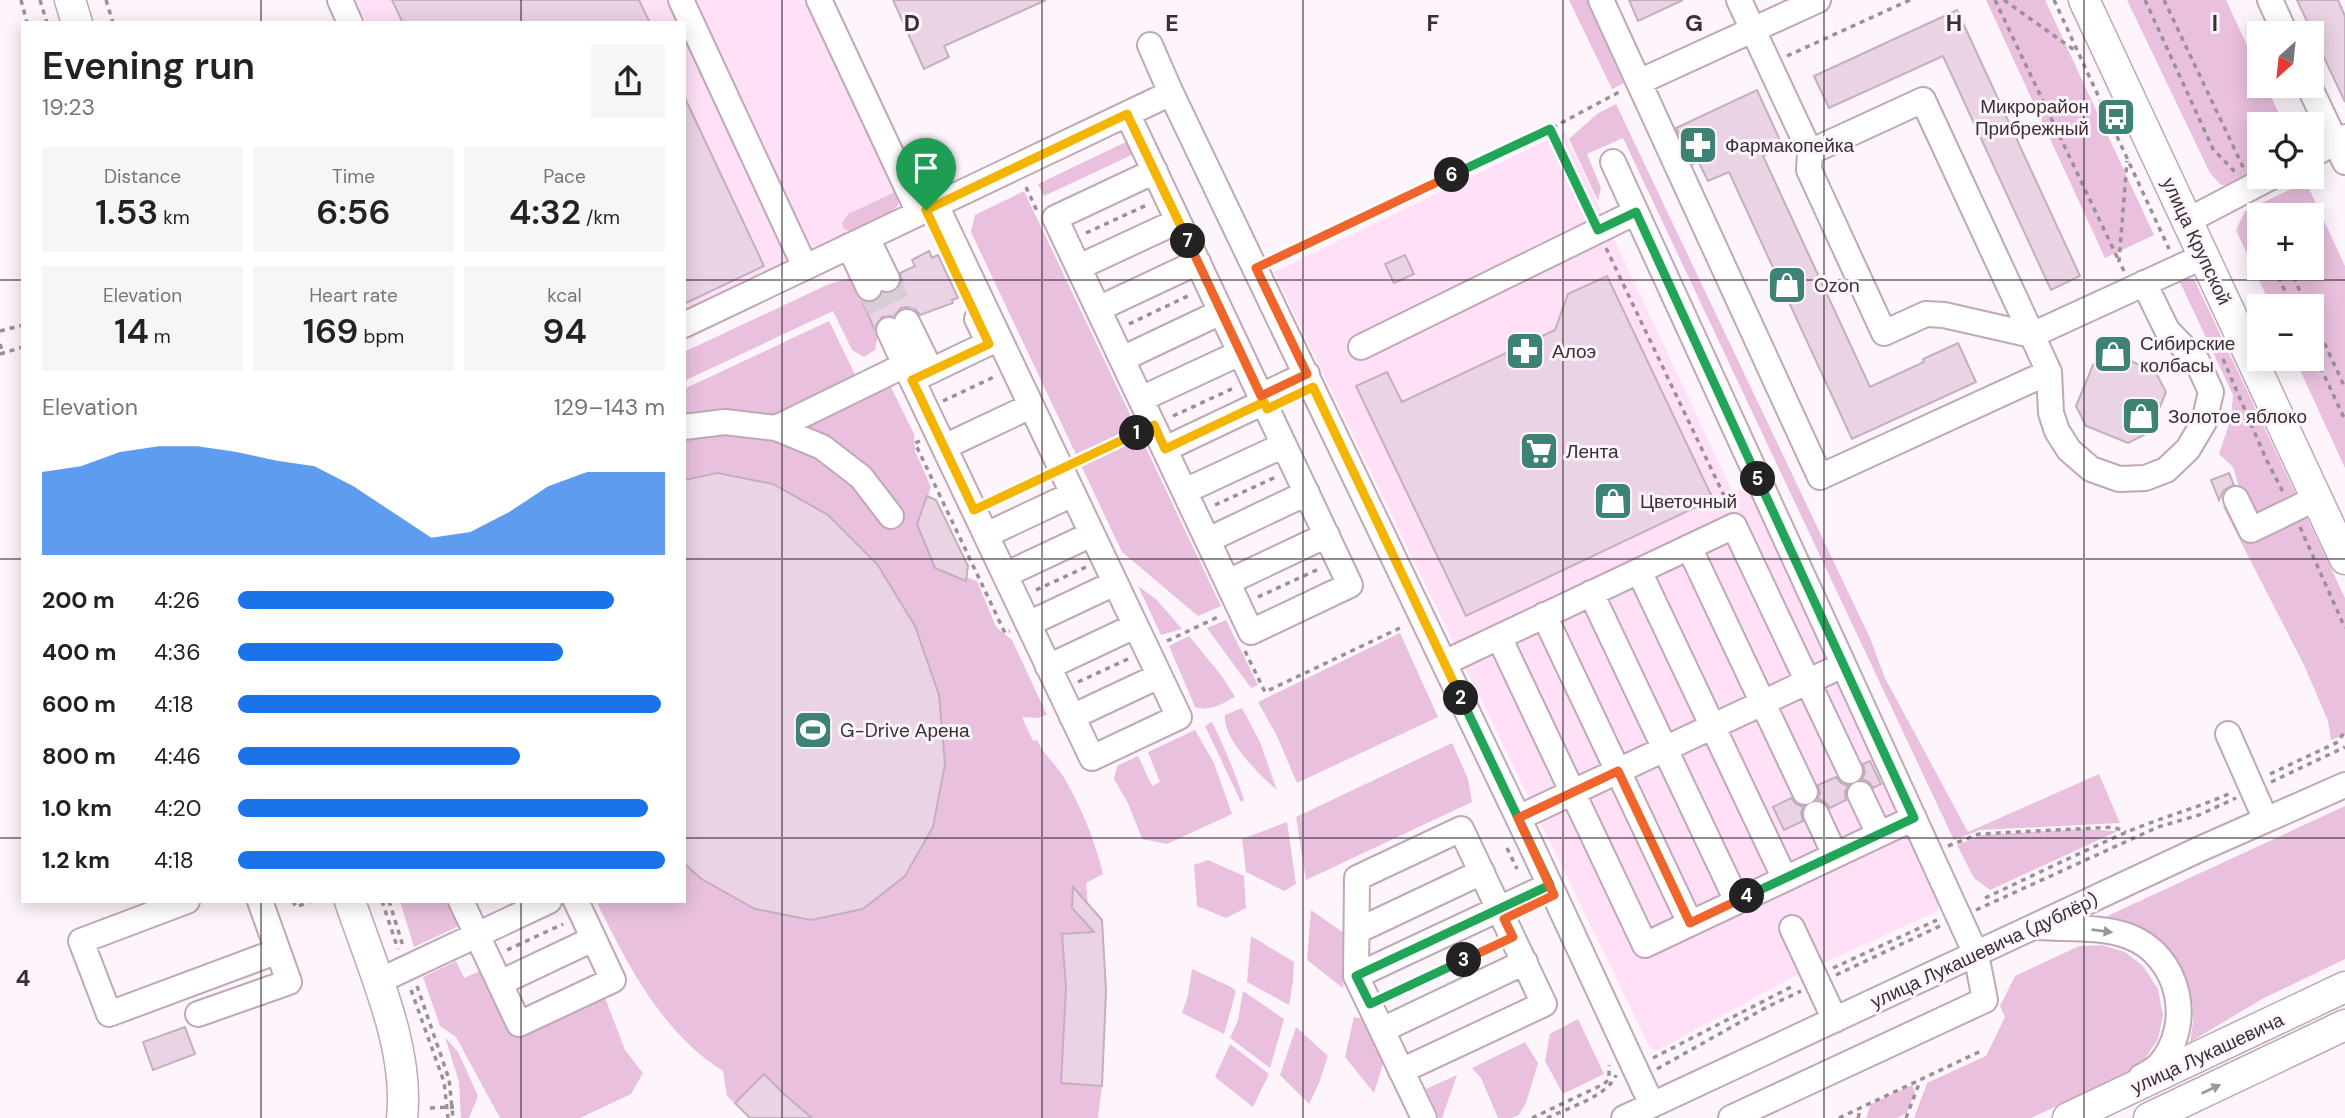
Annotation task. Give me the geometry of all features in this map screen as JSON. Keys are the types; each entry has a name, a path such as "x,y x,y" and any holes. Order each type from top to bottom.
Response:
{"main road":[{"path":"70,0 76,21"},
{"name":"улица Крупской","path":"2084,0 2247,309"},
{"name":"улица Крупской","path":"2106,0 2196,217 2191,262 2304,504 2345,559"},
{"path":"2278,371 2345,516"},
{"path":"351,903 377,982 401,1070 404,1100 402,1118"},
{"path":"2317,1000 2345,979"},
{"name":"улица Лукашевича","path":"2068,1118 2345,987"},
{"name":"улица Лукашевича","path":"2149,1118 2345,1026"}],"street":[{"path":"340,0 349,21"},
{"path":"681,0 805,267"},
{"path":"819,0 927,210 1013,368 1179,717 1092,758 926,409 916,372 898,326"},
{"path":"1601,0 1820,477 2049,372"},
{"path":"1739,0 1810,152 1809,170 1884,333 1926,314 1944,315 2032,335 2191,262"},
{"path":"1639,82 1818,0"},
{"path":"2270,0 2280,21"},
{"path":"1150,45 1652,1105"},
{"path":"686,324 1171,93"},
{"path":"2315,98 2342,147 2324,152"},
{"path":"1810,152 1923,100 2049,372 2051,413 2057,431 2069,450 2091,469 2119,479 2145,478 2166,470 2188,449 2204,422 2211,392 2196,361 2166,330 2138,286"},
{"path":"1127,114 1198,262 1350,585 1251,632 1055,218 1154,171"},
{"path":"1613,162 1976,954 1985,1000 1731,1118"},
{"path":"2196,217 2248,189"},
{"path":"776,428 989,344 927,210"},
{"path":"1361,347 1636,212"},
{"path":"1079,267 1178,221"},
{"path":"858,242 878,283"},
{"path":"1098,309 1198,262"},
{"path":"1122,359 1221,312"},
{"path":"1141,399 1240,352"},
{"path":"1165,449 1261,396 1310,381"},
{"path":"944,447 1031,406"},
{"path":"686,427 725,422 776,428 821,447 861,477 891,516"},
{"path":"1185,491 1284,445"},
{"path":"1208,540 1307,493"},
{"path":"986,535 1073,494"},
{"path":"2236,499 2251,530 2304,504"},
{"path":"1444,663 1734,526 1850,771"},
{"path":"1005,575 1092,534"},
{"path":"1228,582 1327,535"},
{"path":"1689,547 1805,792"},
{"path":"1639,571 1785,879"},
{"path":"1028,624 1115,583"},
{"path":"1591,593 1737,901"},
{"path":"1544,615 1690,923"},
{"path":"1048,667 1135,626"},
{"path":"1499,637 1645,945 1914,818"},
{"path":"1518,818 1843,665"},
{"path":"1072,717 1159,676"},
{"path":"2228,734 2266,820"},
{"path":"2291,809 2345,767"},
{"name":"улица Лукашевича (дублёр)","path":"1624,1118 2345,785"},
{"path":"1860,794 1879,834"},
{"path":"1816,814 1835,855"},
{"path":"1401,1071 1544,1004 1461,829 1357,878 1356,976 1370,1004 1401,1071 1424,1118"},
{"path":"1357,931 1482,872"},
{"path":"1356,976 1505,921 1552,890"},
{"path":"182,903 81,941 109,1014 278,951"},
{"path":"198,1014 289,982 261,903"},
{"path":"462,903 519,1024 613,980 577,903"},
{"path":"377,982 545,903"},
{"path":"2034,927 2106,931 2130,936 2154,952 2171,974 2179,999 2178,1026 2172,1046 2158,1066 2109,1099"},
{"path":"1792,928 1835,1020"},
{"path":"500,983 593,939"},
{"path":"1382,1030 1525,962"}],"path":[{"path":"21,0 26,21"},
{"path":"40,0 46,21"},
{"path":"106,0 112,21"},
{"path":"1769,64 1910,0"},
{"path":"1995,0 2119,261 2138,286"},
{"path":"2004,0 2078,54"},
{"path":"2054,0 2127,159 2191,262"},
{"path":"2145,0 2213,149 2233,170 2247,179"},
{"path":"2164,0 2247,167"},
{"path":"1256,268 1550,129 1639,82"},
{"path":"1550,129 1728,504 1716,510"},
{"path":"2119,261 2127,159"},
{"path":"1067,242 1166,195"},
{"path":"1110,333 1209,286"},
{"path":"0,331 21,326"},
{"path":"2324,342 2345,388"},
{"path":"0,344 1,354 21,348"},
{"path":"2222,358 2266,459 2304,504 2345,628"},
{"path":"926,409 1013,368"},
{"path":"2322,371 2345,420"},
{"path":"974,510 1154,425 1261,396"},
{"path":"1196,514 1295,468"},
{"path":"1016,600 1104,558"},
{"path":"1060,691 1339,560"},
{"path":"2269,775 2338,742 2345,731"},
{"path":"1985,898 2126,832 2201,807 2233,792"},
{"path":"1930,852 1979,834 2113,827 2126,832"},
{"path":"383,903 449,1079 454,1107 451,1118"},
{"path":"390,903 444,1082 451,1118"},
{"path":"1827,970 1945,916"},
{"path":"1370,1004 1505,921"},
{"path":"1645,1062 1804,981"},
{"path":"1839,1118 1981,1051"},
{"path":"1532,1118 1604,1084 1610,1073"},
{"path":"1906,1118 1921,1079"},
{"path":"430,1108 454,1107"},
{"path":"1857,1118 1861,1108"}],"shaded area":[{"path":"356,0 809,0 900,196 899,205 895,211 686,310 686,21 365,21"},
{"path":"1569,0 1596,0 1618,49 1610,53 1624,83 1612,89"},
{"path":"1986,0 2045,0 2154,235 2105,258"},
{"path":"2127,0 2226,0 2247,45 2247,98 2272,98 2278,112 2247,112 2247,181 2239,185 2221,185 2210,173"},
{"path":"1616,104 1870,638 1885,678 1968,832 2099,774 2120,823 1980,830 1954,840 1623,138 1587,154 1601,188 1598,201 1569,139 1597,114"},
{"path":"1564,132 1733,493 1747,487 1939,886 1938,911 1797,975 1656,1051 1649,1046 1274,272"},
{"path":"1130,140 1136,153 1044,196 1038,184"},
{"path":"2291,189 2309,189 2316,203 2262,203"},
{"path":"897,191 898,204 894,211 850,231 844,229 842,223 848,214"},
{"path":"1024,191 1221,606 1198,616 1122,552 971,232 975,215"},
{"path":"2247,210 2247,254 2236,230"},
{"path":"2324,221 2345,266 2345,468 2301,371 2324,371 2324,294 2265,294 2259,280 2324,280"},
{"path":"854,277 858,293 878,335 875,350 864,357 852,350 833,311 686,380 686,351 829,284"},
{"path":"2178,278 2194,279 2345,598 2345,735 2331,740 2328,721 2304,665 2223,507 2240,491 2233,467 2219,454 2231,418 2233,395"},
{"name":"G-Drive Арена","path":"829,321 864,393 888,381 914,434 915,451 931,487 928,496 936,500 968,566 966,577 977,581 996,627 1012,640 1047,715 1037,718 1022,717 1033,741 1037,740 1070,787 1096,849 1103,874 1086,883 1088,904 1102,920 1106,991 1098,1118 750,1118 727,1096 723,1071 681,1037 634,973 597,903 686,903 686,388"},
{"path":"1138,586 1156,599 1182,629 1161,635"},
{"path":"1226,620 1258,685 1251,688 1207,628"},
{"path":"1400,633 1438,717 1297,783 1277,736 1258,702"},
{"path":"1189,636 1235,697 1211,708 1195,707 1169,646"},
{"path":"1242,708 1260,742 1277,790 1252,766 1229,734 1225,715"},
{"path":"1212,722 1237,780 1244,800 1241,802 1205,726"},
{"path":"1195,730 1214,763 1232,814 1167,844 1142,839 1128,803 1114,779 1117,766 1138,756 1152,786 1160,782 1148,752"},
{"path":"1452,743 1468,779 1472,802 1306,880 1296,817"},
{"path":"2345,806 2345,959 2262,999 2190,1042 2192,1000 2183,972 2168,949 2103,918"},
{"path":"1287,822 1296,884 1284,891 1246,872 1242,839"},
{"path":"2080,829 2118,831 1990,890 1974,878 1957,845 1983,835"},
{"path":"1208,860 1244,876 1246,908 1226,918 1197,906 1194,865"},
{"path":"401,903 451,903 461,925 414,947"},
{"path":"1311,910 1348,936 1343,988 1307,960"},
{"path":"1251,936 1294,962 1289,1005 1247,982"},
{"path":"2102,945 2125,952 2143,966 2158,989 2163,1015 2158,1039 2142,1063 2120,1077 2031,1118 1914,1118 1927,1083 1986,1056 2005,1017 2000,1006 2015,976 2079,946"},
{"path":"456,961 464,978 482,970 515,1037 604,995 625,1050 643,1073 631,1094 580,1118 500,1118 456,1037 440,1026 423,977"},
{"path":"1192,969 1236,991 1224,1034 1182,1013"},
{"path":"1243,991 1284,1019 1270,1068 1230,1038 1238,1020"},
{"path":"1354,1017 1363,1019 1384,1060 1374,1093 1345,1057"},
{"path":"1578,1019 1604,1074 1563,1094 1545,1061 1550,1034"},
{"path":"1296,1027 1328,1056 1309,1104 1280,1075"},
{"path":"445,1037 458,1052 478,1096 469,1118 461,1118 459,1082"},
{"path":"1525,1042 1538,1063 1526,1103 1519,1115 1498,1118 1481,1078 1472,1068"},
{"path":"1230,1044 1269,1074 1253,1107 1215,1077"},
{"path":"1457,1075 1442,1118 1439,1118 1426,1089"},
{"path":"1912,1085 1915,1092 1907,1113 1897,1118 1866,1118 1871,1104"}],"building":[{"path":"392,0 639,0 649,21 402,21"},
{"path":"893,0 1046,0 944,46 949,57 924,69"},
{"path":"1629,0 1683,0 1638,21"},
{"path":"2297,0 2338,0 2345,16 2345,102 2324,57 2324,21 2307,21"},
{"path":"1957,10 2080,276 2051,290 1943,56 1829,108 1814,76"},
{"path":"1757,90 1783,147 1763,156 1870,387 1958,343 1976,382 1852,439 1729,172 1708,181 1698,161 1693,164 1676,128"},
{"path":"686,100 764,266 686,303"},
{"path":"929,251 932,258 938,255 958,298 952,300 953,303 920,315 915,309 901,308 894,316 882,317 874,328 862,301 875,302 883,293 894,292 902,281 900,273 915,266 912,260"},
{"path":"1405,255 1414,274 1394,283 1385,264"},
{"name":"Лента","path":"1607,276 1713,499 1466,616 1356,386 1387,372 1402,402 1555,330 1568,294"},
{"path":"2113,354 2155,371 2166,392 2150,432 2128,443 2086,426 2076,406 2093,365"},
{"name":"G-Drive Арена","path":"717,473 773,484 828,515 877,564 915,626 939,695 945,764 933,827 905,876 863,909 811,920 755,909 700,878 686,865 686,480"},
{"path":"2229,473 2234,485 2224,490 2219,500 2211,480"},
{"path":"927,496 936,500 968,566 966,581 935,568 917,524"},
{"path":"1870,761 1881,784 1873,788 1869,782 1862,779 1865,772 1863,764"},
{"path":"1836,777 1848,786 1845,792 1846,800 1830,808 1818,799 1818,785"},
{"path":"1791,798 1803,807 1803,821 1784,830 1773,807"},
{"path":"1073,887 1102,920 1106,991 1102,1086 1061,1083 1066,988 1062,934 1094,932 1072,908"},
{"path":"185,1027 195,1054 153,1070 143,1042"},
{"path":"764,1074 812,1118 750,1118 735,1103"}],"tunnel":[{"path":"887,279 907,322"},
{"path":"869,288 889,330"}],"place":[{"name":"Микрорайон Прибрежный","path":"2116,117"},
{"name":"Фармакопейка","path":"1698,145"},
{"name":"Ozon","path":"1787,285"},
{"name":"Алоэ","path":"1525,351"},
{"name":"Сибирские колбасы","path":"2113,354"},
{"name":"Золотое яблоко","path":"2141,416"},
{"name":"Лента","path":"1539,451"},
{"name":"Цветочный","path":"1613,501"},
{"name":"G-Drive Арена","path":"813,730"}],"route":[{"path":"926,210 989,344 912,380 974,510 1154,425 1165,449 1264,402 1267,409 1313,387 1550,885 1356,976 1370,1004 1513,937 1504,919 1554,895 1550,885 1518,818 1618,771 1690,923 1914,818 1636,212 1598,230 1550,129 1256,268 1307,374 1261,396 1127,114 926,210"}]}
